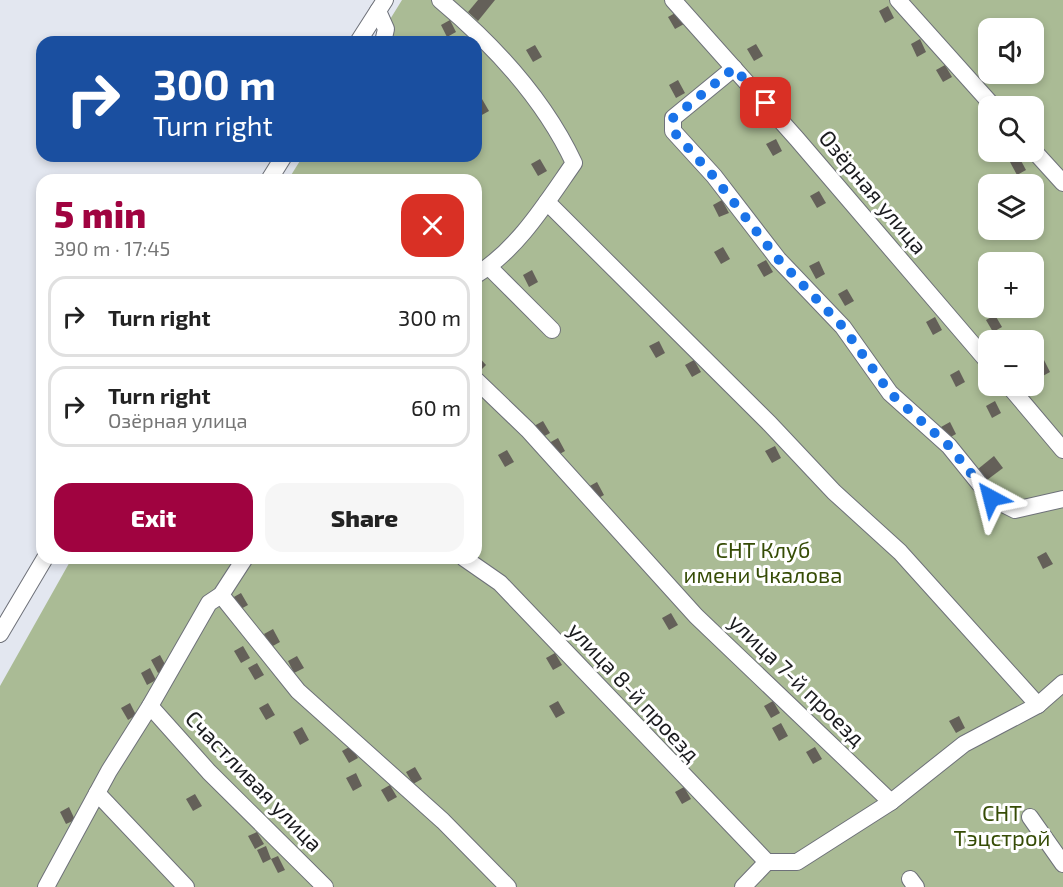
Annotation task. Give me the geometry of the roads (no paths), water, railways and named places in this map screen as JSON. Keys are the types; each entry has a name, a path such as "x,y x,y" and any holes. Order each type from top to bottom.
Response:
{"street":[{"path":"440,0 481,36"},
{"name":"Озёрная улица","path":"673,0 978,350"},
{"path":"898,0 984,96"},
{"path":"362,36 382,5"},
{"path":"382,5 386,29 384,36"},
{"path":"482,37 560,133 574,163 522,235 482,271 552,330"},
{"path":"734,68 673,118 673,131 714,177 778,259 843,327 890,393 949,446 991,498 1014,510 1063,499"},
{"path":"1044,162 1063,183"},
{"path":"547,202 770,424 834,492 900,552 1038,705"},
{"name":"улица 7-й проезд","path":"482,386 528,430 696,616 891,802"},
{"path":"1017,396 1063,450"},
{"path":"0,634 41,564"},
{"path":"46,887 97,793 209,603 220,595 241,564"},
{"name":"улица 8-й проезд","path":"472,564 504,588 767,862"},
{"path":"220,595 298,691 443,821 508,887"},
{"path":"743,887 767,862 797,862 891,802 964,744 1038,705 1063,683"},
{"name":"Счастливая улица","path":"150,706 209,772 325,887"},
{"path":"97,793 186,887"},
{"path":"1030,817 1063,864"}],"park label":[{"name":"СНТ Клуб имени Чкалова","path":"763,562"},
{"name":"СНТ Тэцстрой","path":"1002,826"}]}
